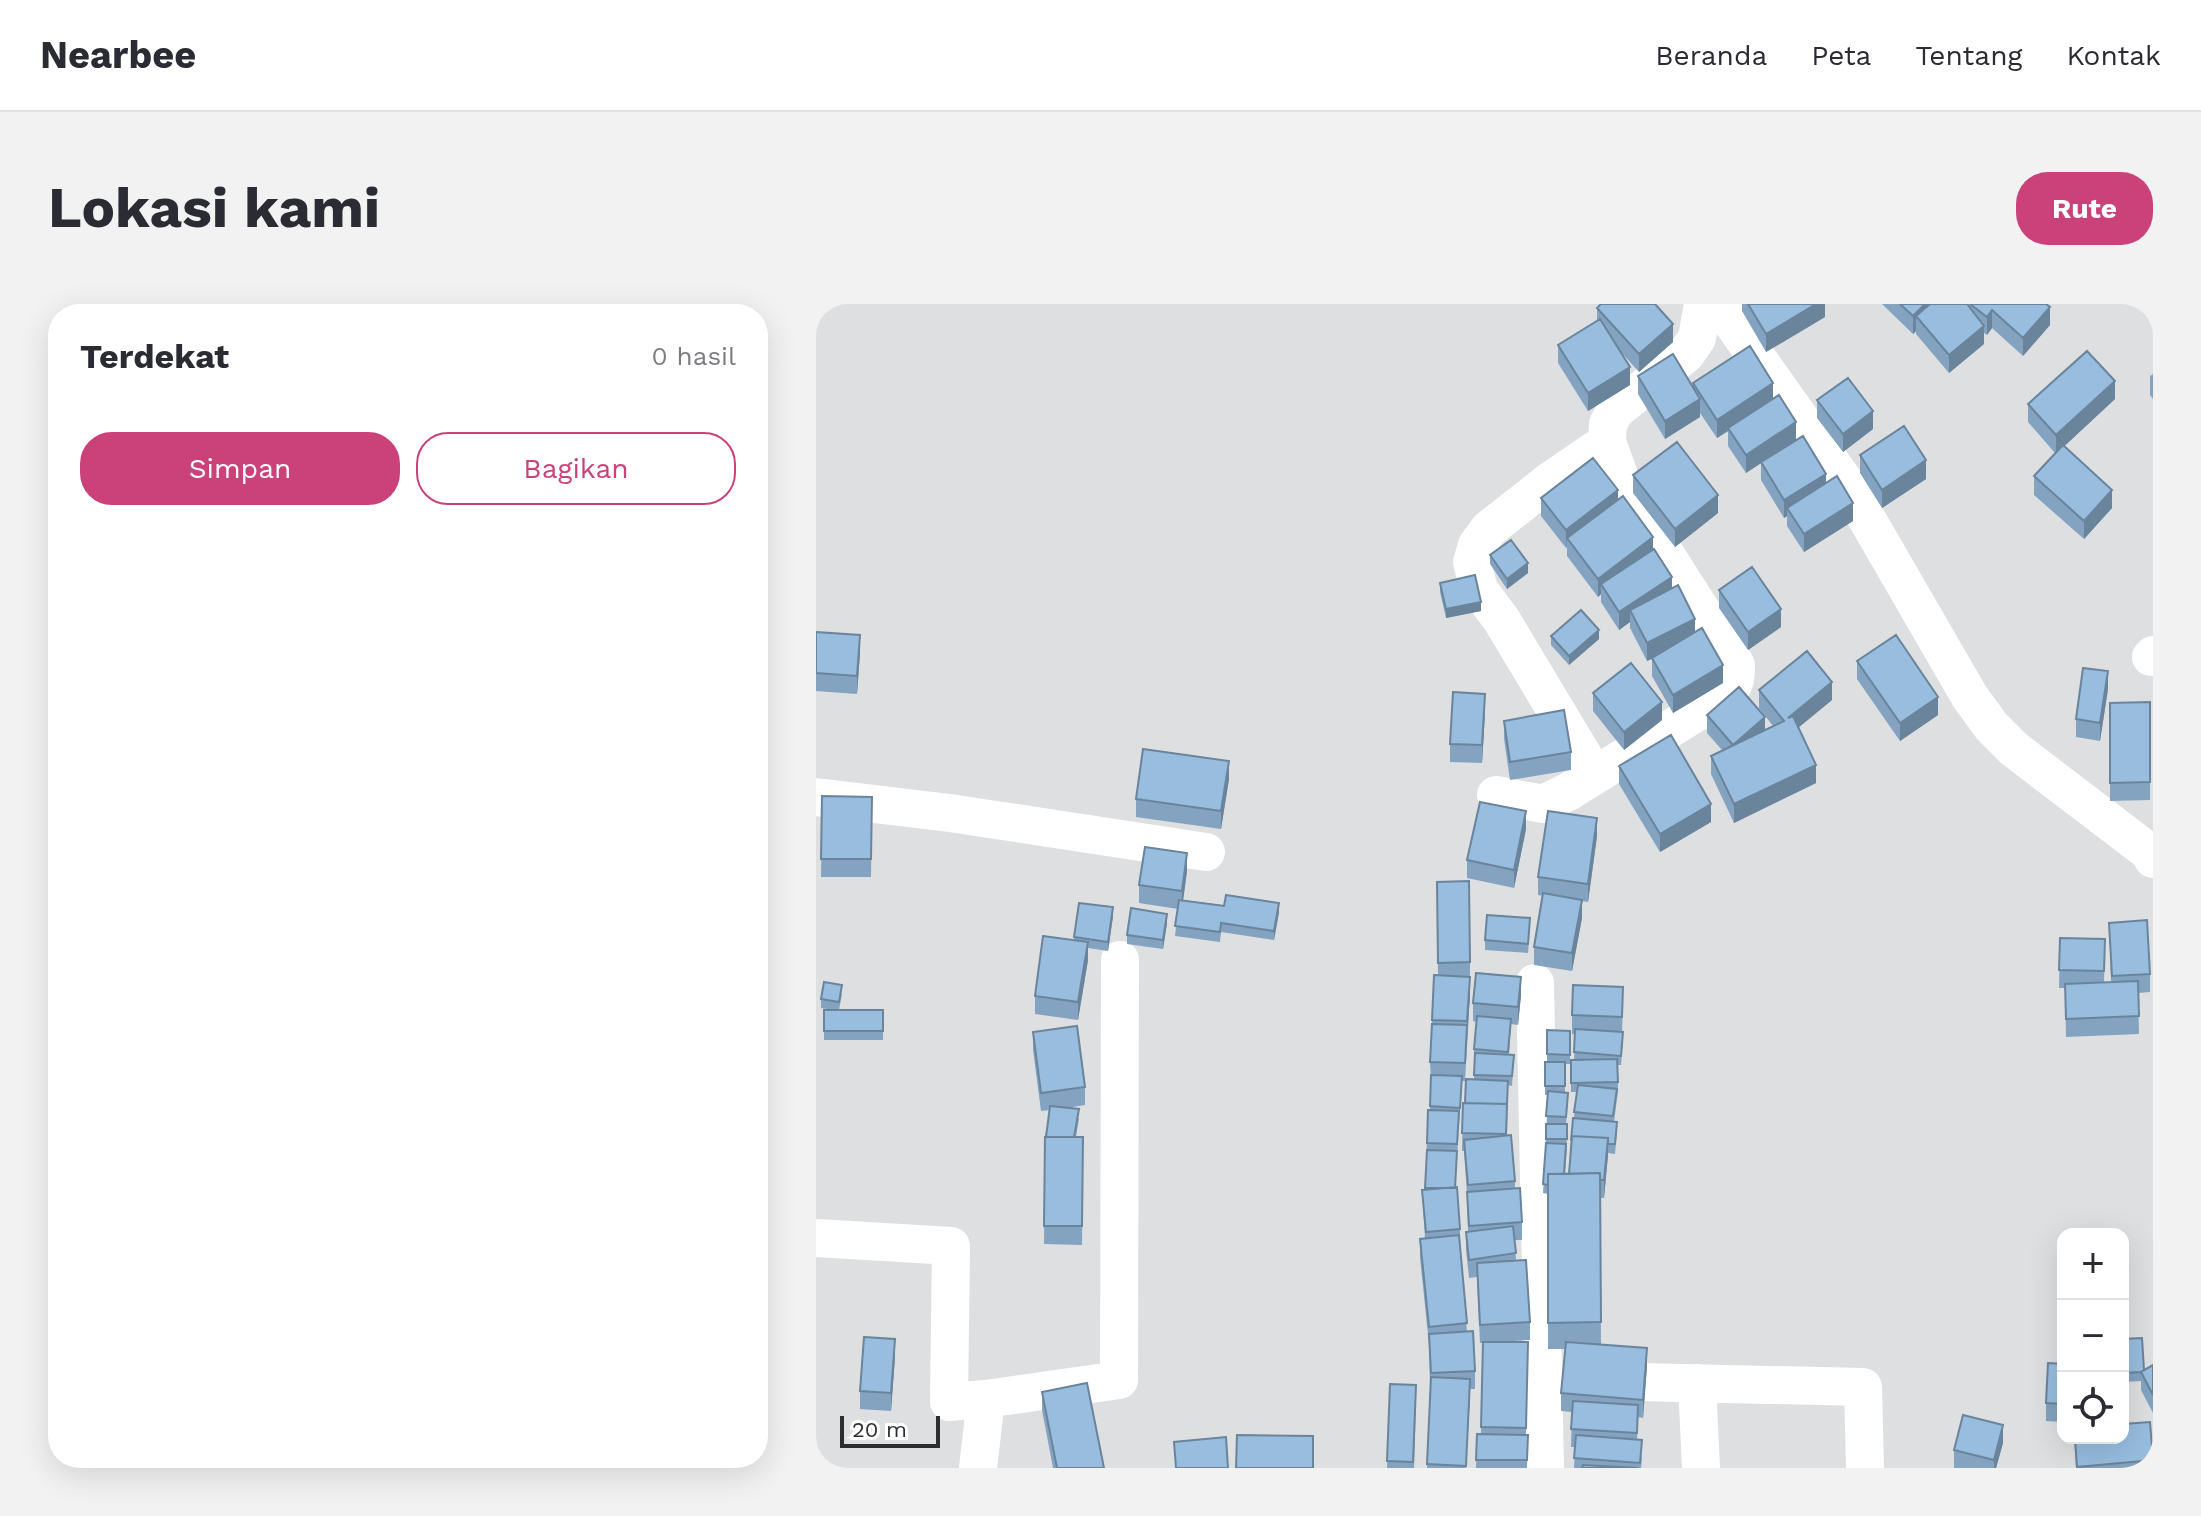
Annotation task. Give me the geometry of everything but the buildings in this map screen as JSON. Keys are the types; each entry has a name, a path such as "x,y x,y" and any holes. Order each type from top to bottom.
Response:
{"street":[{"path":"1496,795 1543,804 1624,759 1732,689 1736,665 1624,489 1607,442 1608,424 1615,411 1686,354 1697,338 1703,304"},
{"path":"1719,304 1849,488 1970,697 1992,727 2014,749 2149,852 2153,859"},
{"path":"1594,774 1501,619 1479,590 1472,562 1477,545 1489,529 1550,481 1607,442"},
{"path":"816,797 950,813 1206,852"},
{"path":"816,1238 951,1246 949,1402 1119,1380 1120,960"},
{"path":"1535,983 1545,1468"},
{"path":"1543,1379 1863,1387 1865,1468"},
{"path":"1697,1383 1701,1468"},
{"path":"978,1468 986,1399"}]}
